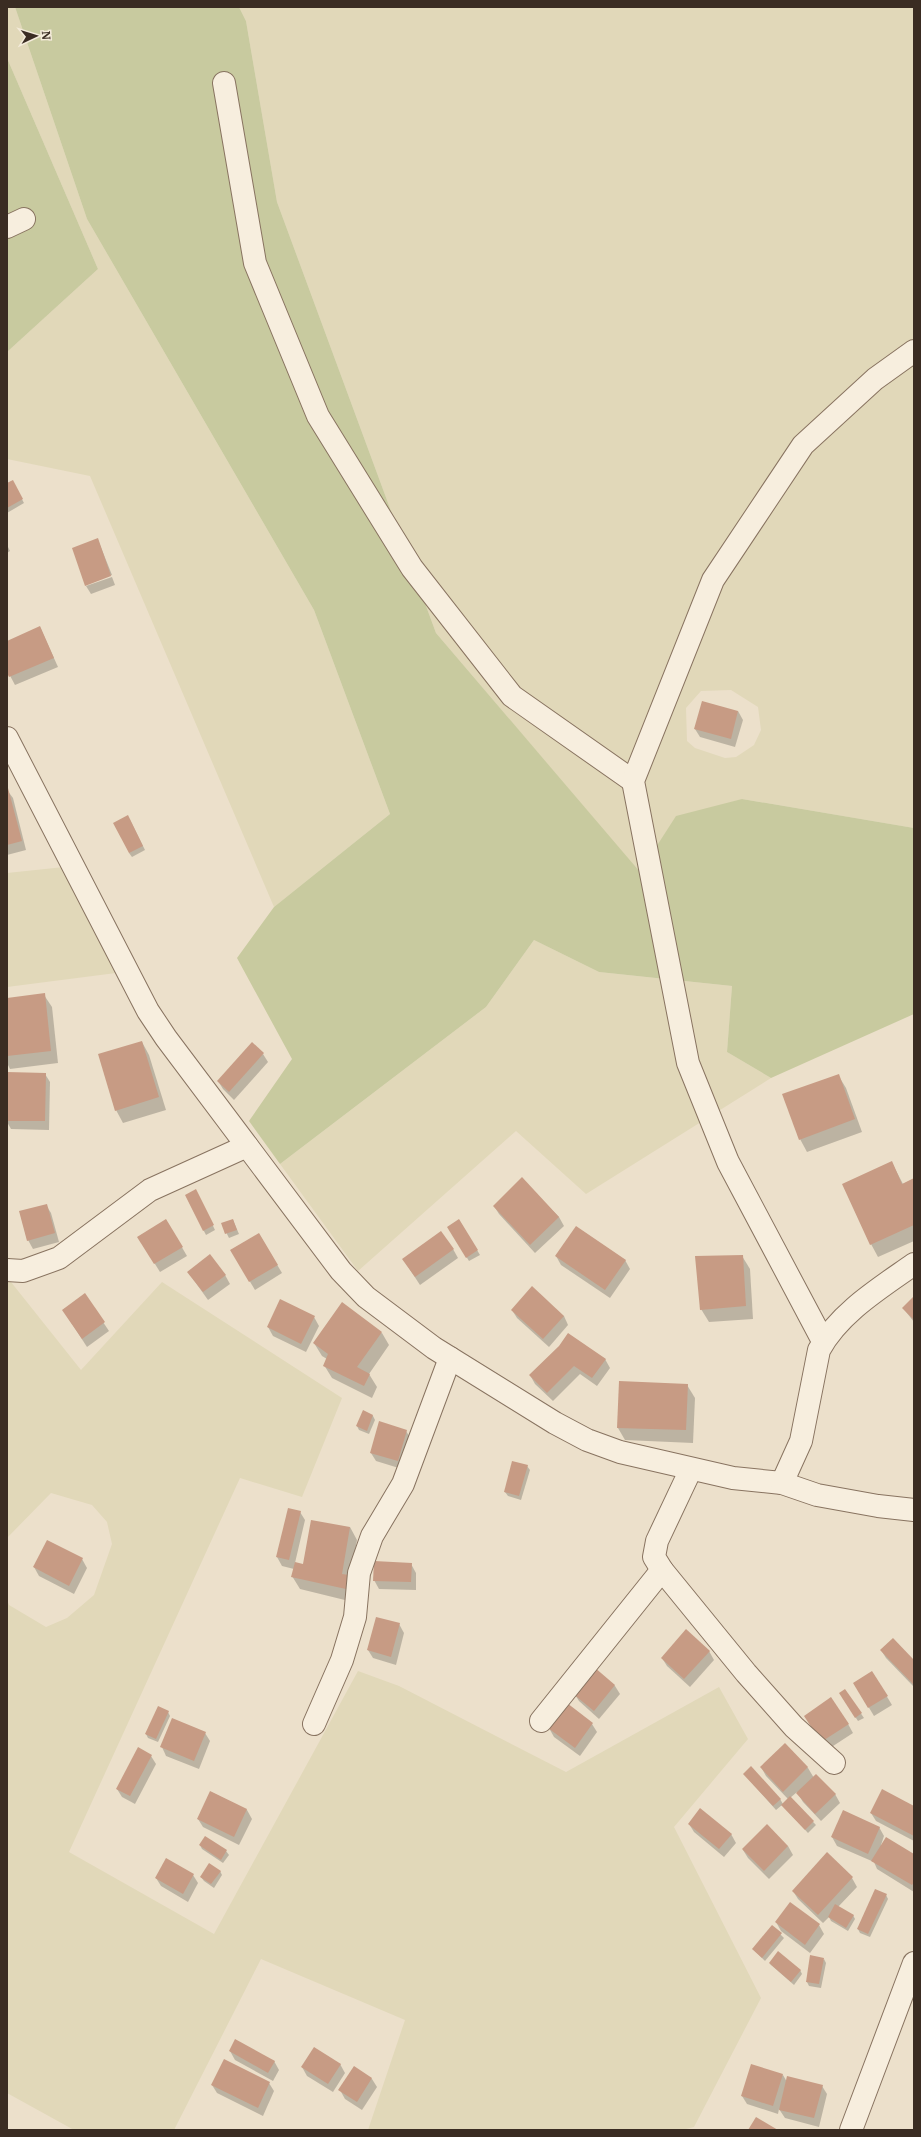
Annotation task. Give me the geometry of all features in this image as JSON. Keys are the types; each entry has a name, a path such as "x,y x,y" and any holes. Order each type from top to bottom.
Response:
{"street":[{"path":"224,83 255,264 318,416 412,568 512,696 633,781"},
{"path":"823,1341 728,1162 688,1063 633,781 713,580 803,445 875,379 914,351"},
{"path":"7,738 148,1011 166,1038 326,1252 361,1292 398,1321 450,1358 587,1440 620,1452 733,1478 782,1483 817,1495 878,1506 914,1510"},
{"path":"7,1270 23,1271 60,1258 150,1190 247,1146"},
{"path":"782,1483 801,1441 818,1350 823,1341 833,1328 883,1286 914,1264"},
{"path":"314,1724 342,1660 353,1624 359,1573 372,1536 403,1484 450,1358"},
{"path":"692,1469 656,1541 654,1557 662,1570 746,1673 794,1727 834,1762"},
{"path":"541,1721 662,1570"},
{"path":"851,2130 912,1972"}],"shaded area":[{"path":"7,7 15,7 87,219 314,610 390,814 274,907 90,476 7,459 7,352 98,269 7,58"},
{"path":"239,7 914,7 914,828 742,799 640,873 436,633 277,202 246,21","holes":["731,690 758,707 761,730 754,745 736,757 725,758 695,748 687,741 686,708 701,691"]},
{"path":"64,867 116,973 7,987 7,873"},
{"path":"534,940 599,972 732,986 727,1052 771,1078 586,1194 516,1131 358,1271 280,1164 486,1007"},
{"path":"7,1277 81,1370 162,1282 342,1398 302,1497 240,1478 69,1852 214,1934 358,1671 399,1686 566,1772 719,1687 748,1739 674,1827 761,1998 694,2127 682,2130 368,2130 405,2020 261,1959 174,2130 74,2130 7,2093 7,1600 9,1605 46,1627 67,1618 94,1595 112,1544 107,1522 92,1505 51,1493 7,1538"}],"green space":[{"path":"15,7 239,7 246,21 277,202 436,633 640,872 676,816 742,799 914,828 914,1014 771,1078 727,1052 732,986 599,972 534,940 486,1007 280,1164 249,1121 292,1059 237,958 274,907 390,814 314,610 87,219"},
{"path":"7,58 98,269 7,352"}],"building":[{"path":"13,480 23,499 7,508 7,483"},
{"path":"98,538 111,576 85,586 72,548"},
{"path":"40,626 54,658 9,677 7,673 7,641"},
{"path":"702,701 738,711 731,739 694,729"},
{"path":"8,788 22,841 7,845 7,789"},
{"path":"128,815 143,846 129,853 113,823"},
{"path":"45,993 51,1051 7,1056 7,998"},
{"path":"142,1041 159,1097 115,1111 98,1054"},
{"path":"252,1042 264,1053 229,1092 217,1081"},
{"path":"7,1072 46,1073 45,1121 7,1121"},
{"path":"839,1074 855,1119 799,1140 782,1094"},
{"path":"892,1161 902,1184 914,1178 914,1225 870,1245 842,1184"},
{"path":"522,1177 559,1217 530,1245 493,1206"},
{"path":"196,1189 214,1225 203,1231 185,1195"},
{"path":"47,1204 55,1233 27,1241 19,1211"},
{"path":"166,1219 183,1247 154,1264 137,1237"},
{"path":"233,1219 237,1230 225,1234 221,1223"},
{"path":"459,1219 478,1250 466,1258 447,1227"},
{"path":"576,1226 626,1260 605,1290 555,1256"},
{"path":"441,1231 454,1249 415,1277 402,1259"},
{"path":"259,1233 278,1265 249,1282 230,1250"},
{"path":"210,1254 226,1275 203,1292 187,1272"},
{"path":"743,1255 746,1306 700,1310 695,1256"},
{"path":"532,1286 564,1316 543,1339 511,1310"},
{"path":"85,1293 105,1322 82,1339 62,1310"},
{"path":"914,1296 914,1320 902,1308"},
{"path":"280,1299 315,1316 301,1344 267,1327"},
{"path":"342,1302 382,1332 357,1367 370,1374 364,1386 323,1366 328,1354 313,1343"},
{"path":"568,1333 606,1359 592,1378 574,1366 547,1393 529,1375 559,1346"},
{"path":"619,1381 688,1384 686,1430 617,1428"},
{"path":"363,1410 373,1415 367,1431 356,1426"},
{"path":"379,1421 407,1430 398,1461 370,1453"},
{"path":"512,1461 528,1465 519,1496 504,1492"},
{"path":"288,1508 301,1511 289,1560 276,1557"},
{"path":"311,1520 350,1527 342,1574 349,1575 346,1589 291,1577 295,1562 303,1564"},
{"path":"47,1540 83,1558 69,1586 33,1567"},
{"path":"374,1561 412,1563 411,1582 373,1581"},
{"path":"376,1617 400,1623 391,1657 367,1650"},
{"path":"686,1629 710,1651 684,1679 661,1658"},
{"path":"893,1638 914,1660 913,1684 880,1650"},
{"path":"594,1667 615,1685 594,1711 572,1693"},
{"path":"872,1671 888,1696 868,1708 853,1683"},
{"path":"845,1689 862,1713 855,1718 839,1693"},
{"path":"831,1697 849,1724 821,1742 804,1716"},
{"path":"567,1703 593,1723 575,1748 548,1728"},
{"path":"158,1706 169,1711 156,1739 145,1734"},
{"path":"172,1718 206,1732 194,1761 160,1747"},
{"path":"785,1743 808,1767 783,1792 760,1767"},
{"path":"138,1747 152,1755 130,1796 116,1789"},
{"path":"751,1766 781,1799 773,1806 743,1774"},
{"path":"816,1774 836,1794 815,1814 796,1793"},
{"path":"882,1789 914,1806 914,1836 870,1813"},
{"path":"210,1791 247,1809 234,1837 197,1819"},
{"path":"790,1796 814,1821 805,1830 781,1805"},
{"path":"700,1808 732,1834 719,1849 688,1824"},
{"path":"843,1810 880,1827 868,1854 831,1837"},
{"path":"767,1824 788,1846 764,1871 742,1849"},
{"path":"205,1836 227,1850 221,1860 199,1845"},
{"path":"886,1837 914,1854 914,1882 912,1885 871,1861"},
{"path":"827,1852 853,1877 818,1915 792,1891"},
{"path":"166,1858 194,1874 183,1894 155,1878"},
{"path":"209,1863 221,1871 211,1884 200,1877"},
{"path":"875,1889 887,1894 868,1934 857,1929"},
{"path":"790,1902 820,1924 805,1945 775,1922"},
{"path":"835,1904 854,1915 846,1928 828,1917"},
{"path":"772,1925 782,1933 762,1958 752,1949"},
{"path":"778,1951 801,1970 791,1982 769,1963"},
{"path":"810,1955 824,1958 819,1984 806,1982"},
{"path":"235,2039 275,2061 268,2073 229,2051"},
{"path":"314,2047 341,2064 328,2084 301,2067"},
{"path":"224,2059 270,2082 258,2108 211,2085"},
{"path":"751,2064 783,2074 773,2106 741,2096"},
{"path":"354,2066 372,2078 357,2102 338,2090"},
{"path":"787,2076 823,2085 814,2118 779,2110"},
{"path":"756,2117 778,2130 748,2130"}]}
